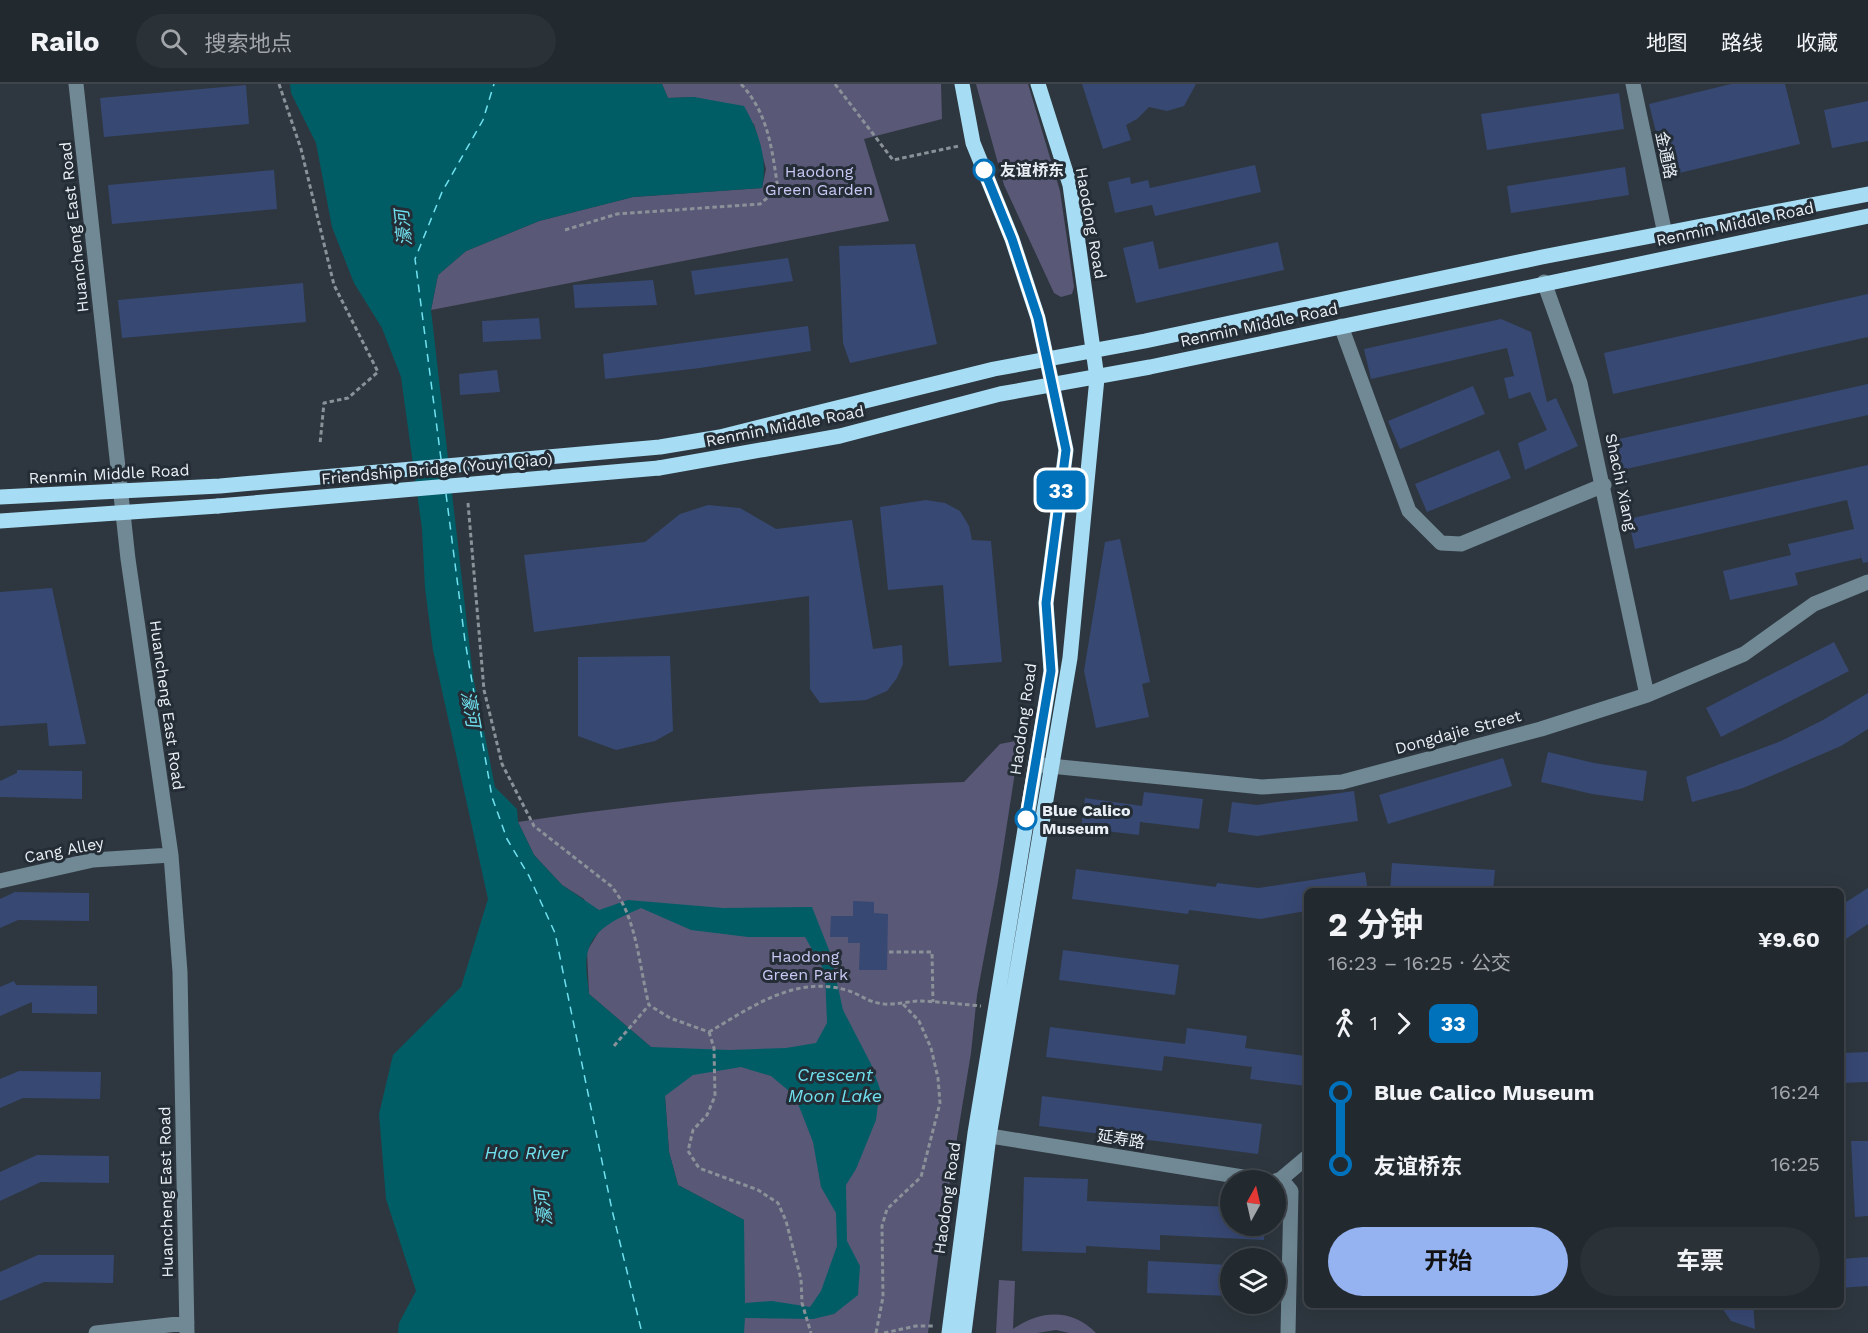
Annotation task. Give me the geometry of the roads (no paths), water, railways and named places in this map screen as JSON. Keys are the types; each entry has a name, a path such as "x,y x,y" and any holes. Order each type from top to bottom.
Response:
{"main road":[{"name":"Haodong Road","path":"962,84 973,143 1012,239 1038,318 1066,450 1046,603 1051,671 995,1007 964,1333"},
{"name":"Haodong Road","path":"949,1329 982,1135 1053,765 1070,658 1097,378 1070,185 1038,84"},
{"name":"Renmin Middle Road","path":"660,447 720,436 1047,358 1094,351 1868,194"},
{"name":"Renmin Middle Road","path":"659,468 840,436 1000,394 1097,378 1544,282 1868,216"},
{"name":"Friendship Bridge (Youyi Qiao)","path":"220,486 660,447"},
{"name":"Friendship Bridge (Youyi Qiao)","path":"122,512 218,507 659,468"},
{"name":"Renmin Middle Road","path":"0,497 120,489 220,486"},
{"path":"0,521 122,512"}],"street":[{"name":"Huancheng East Road","path":"76,84 122,512 171,855 180,972 187,1328"},
{"name":"金通路","path":"1633,84 1665,234"},
{"name":"Shachi Xiang","path":"1544,282 1580,383 1604,485 1647,694"},
{"path":"1341,326 1409,511 1441,543 1461,544 1604,485"},
{"name":"Dongdajie Street","path":"1053,765 1184,781 1262,787 1342,782 1540,729 1647,694 1744,654 1814,604 1868,582"},
{"path":"1033,777 1040,765 1053,765"},
{"name":"Cang Alley","path":"0,881 93,860 171,855"},
{"name":"延寿路","path":"982,1135 1220,1173"},
{"path":"1286,1174 1304,1160"},
{"path":"1286,1187 1291,1191 1288,1333"},
{"path":"96,1333 187,1328"}],"water":[{"path":"290,84 662,84 668,98 694,97 744,106 754,126 763,156 762,188 633,197 539,221 466,251 438,275 431,310 473,676 495,787 517,809 518,822 534,855 562,885 599,910 628,900 723,908 812,907 831,955 843,1010 871,1064 880,1089 876,1120 856,1169 846,1185 847,1241 860,1266 858,1295 834,1314 813,1319 745,1318 744,1333 398,1333 399,1323 416,1291 386,1199 379,1114 393,1055 461,987 488,899 433,650 425,588 422,529 401,377 382,328 354,283 332,227 316,143 291,93","holes":["641,908 691,930 748,937 805,937 825,972 827,1023 816,1043 786,1048 730,1050 651,1047 589,994 586,961 591,943 602,929","741,1067 771,1076 795,1096 813,1142 821,1187 836,1213 837,1246 821,1291 810,1307 772,1301 745,1303 744,1220 678,1185 669,1152 665,1096 693,1075"]}],"place":[{"name":"友谊桥东","path":"984,170"},
{"name":"Blue Calico Museum","path":"1026,819"}],"park label":[{"name":"Haodong Green Garden","path":"819,180"},
{"name":"Haodong Green Park","path":"805,965"}],"water label":[{"name":"濠河","path":"403,228"},
{"name":"濠河","path":"471,709"},
{"name":"Crescent Moon Lake","path":"835,1084"},
{"name":"Hao River","path":"526,1152"},
{"name":"濠河","path":"543,1208"}]}
